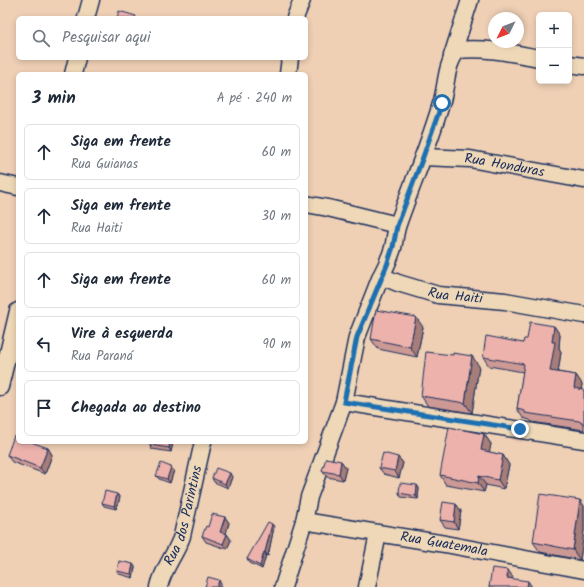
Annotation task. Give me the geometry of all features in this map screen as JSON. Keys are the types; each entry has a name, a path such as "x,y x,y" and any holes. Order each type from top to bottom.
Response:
{"street":[{"path":"87,16 91,0"},
{"path":"296,16 302,0"},
{"path":"283,587 304,521 309,497 344,402 357,337 393,247 397,226 442,103 449,65 470,0"},
{"path":"452,56 458,50 466,49 495,50 536,57"},
{"path":"74,72 76,60"},
{"path":"288,72 290,60"},
{"path":"572,64 584,66"},
{"name":"Rua Honduras","path":"423,157 470,159 584,180"},
{"path":"0,183 16,187"},
{"path":"308,204 397,226"},
{"name":"Rua Haiti","path":"381,276 398,283 438,294 505,301 584,315"},
{"path":"0,387 16,319"},
{"path":"344,402 584,440"},
{"name":"Rua dos Parintins","path":"159,587 167,564 182,536 203,444"},
{"name":"Rua Guatemala","path":"304,521 445,544 584,570"},
{"path":"367,587 378,534"}],"building":[{"path":"119,11 136,16 118,16"},
{"path":"376,310 416,317 410,347 371,339"},
{"path":"530,322 554,326 552,342 555,342 550,371 576,375 574,388 584,390 584,424 579,421 525,413 525,411 517,409 524,364 483,357 486,336 523,343 524,339 527,339"},
{"path":"426,352 453,355 453,353 472,356 465,403 421,396"},
{"path":"449,427 484,434 481,450 503,455 498,480 479,476 478,483 440,475"},
{"path":"14,436 16,436 16,444 37,444 48,448 40,468 7,455"},
{"path":"150,444 170,444 169,448"},
{"path":"383,453 398,457 395,471 379,468"},
{"path":"326,458 341,461 339,474 322,471"},
{"path":"161,463 171,467 167,479 156,476"},
{"path":"216,468 230,473 225,484 212,478"},
{"path":"400,483 417,485 416,496 399,493"},
{"path":"105,491 117,494 114,506 102,503"},
{"path":"540,494 580,500 573,550 533,542"},
{"path":"443,502 456,504 454,522 440,520"},
{"path":"212,514 225,517 220,532 227,534 223,544 202,536 206,526 208,527"},
{"path":"268,522 272,524 260,566 247,559"},
{"path":"119,561 133,564 131,574 117,571"},
{"path":"492,568 508,570 507,578 528,581 527,587 489,587"},
{"path":"208,577 219,580 217,587 205,587"}],"route":[{"path":"442,103 397,226 393,247 387,265 381,276 357,337 344,402 520,429"}]}
